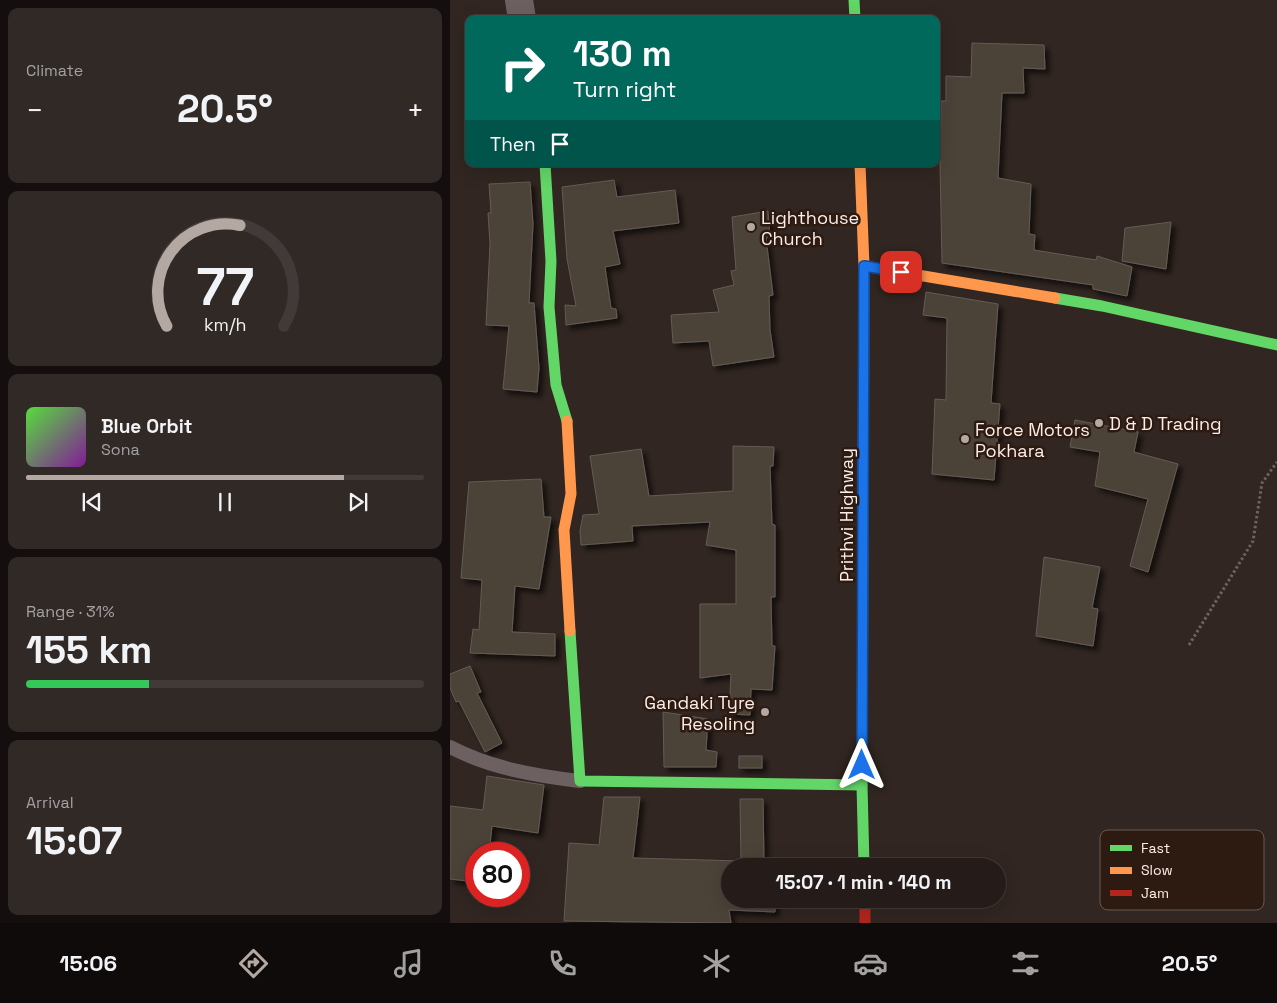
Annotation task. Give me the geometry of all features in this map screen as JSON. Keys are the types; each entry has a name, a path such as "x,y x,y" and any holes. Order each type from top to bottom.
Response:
{"main road":[{"path":"854,0 855,15"},
{"path":"545,167 551,261 549,307 556,386 567,418 572,460 571,494 564,530 580,781 862,785"},
{"name":"Prithvi Highway","path":"860,167 864,266 862,785 864,858"},
{"path":"864,266 1102,306 1277,345"},
{"path":"865,908 865,923"}],"street":[{"path":"518,0 521,15"}],"lane":[{"path":"450,747 470,758 526,773 580,781"}],"path":[{"path":"1189,645 1253,541 1262,483 1277,462"}],"building":[{"path":"972,43 1044,45 1045,69 1023,68 1024,93 1002,93 998,178 1031,184 1029,234 1035,235 1034,250 1096,260 1097,256 1132,267 1127,296 1093,289 1093,285 942,263 941,101 946,101 946,76 971,77"},
{"path":"614,180 617,197 675,190 679,223 613,231 620,264 605,267 611,308 616,309 617,318 566,325 565,305 576,306 567,259 562,187"},
{"path":"530,182 533,224 529,303 534,303 539,368 537,392 503,389 509,326 486,325 490,244 488,213 491,213 489,184"},
{"path":"768,211 770,237 766,238 773,295 769,296 770,330 774,357 713,366 709,341 673,343 671,315 719,312 713,290 734,285 731,271 736,270 732,217"},
{"path":"1171,222 1166,269 1122,261 1125,228"},
{"path":"926,292 998,304 991,403 1000,404 994,480 932,474 935,399 946,400 947,318 923,315"},
{"path":"1075,420 1138,432 1134,452 1178,464 1148,572 1130,566 1148,499 1095,486 1100,452 1070,447"},
{"path":"733,446 774,447 773,466 770,466 772,524 775,525 775,597 771,597 772,646 775,646 772,690 751,689 750,715 729,714 731,674 700,678 700,604 736,604 736,550 706,545 710,522 632,526 633,541 581,545 580,531 583,515 599,514 590,456 641,449 649,496 733,491"},
{"path":"541,479 544,517 551,517 539,589 515,586 512,632 555,634 555,656 470,653 473,629 479,630 482,580 461,578 469,482"},
{"path":"1044,557 1100,567 1092,608 1098,609 1093,646 1036,636"},
{"path":"470,666 481,692 477,693 502,743 485,752 459,701 456,702 450,688 450,674"},
{"path":"663,712 708,719 706,750 717,752 716,767 664,767"},
{"path":"739,756 762,756 762,768 739,768"},
{"path":"487,776 544,785 538,833 492,826 490,842 465,842 465,881 450,879 450,806 483,810"},
{"path":"604,797 640,797 633,858 721,860 721,908 775,908 775,912 729,910 731,923 564,921 569,843 599,845"},
{"path":"740,799 763,799 764,858 741,858"}],"traffic: fast":[{"path":"854,0 855,15"},
{"path":"545,167 551,261 549,307 556,385 567,421"},
{"path":"1055,298 1102,306 1277,345"},
{"path":"863,527 862,785 864,858"},
{"path":"570,631 580,781 862,785"}],"traffic: slow":[{"path":"860,167 864,266 863,527"},
{"path":"864,266 1055,298"},
{"path":"567,421 571,494 564,530 570,631"}],"traffic: jam":[{"path":"865,908 865,923"}],"place":[{"name":"Lighthouse Church","path":"751,227"},
{"name":"D & D Trading","path":"1099,423"},
{"name":"Force Motors Pokhara","path":"965,439"},
{"name":"Gandaki Tyre Resoling","path":"765,712"}],"route":[{"path":"862,765 864,266 901,272"}]}
